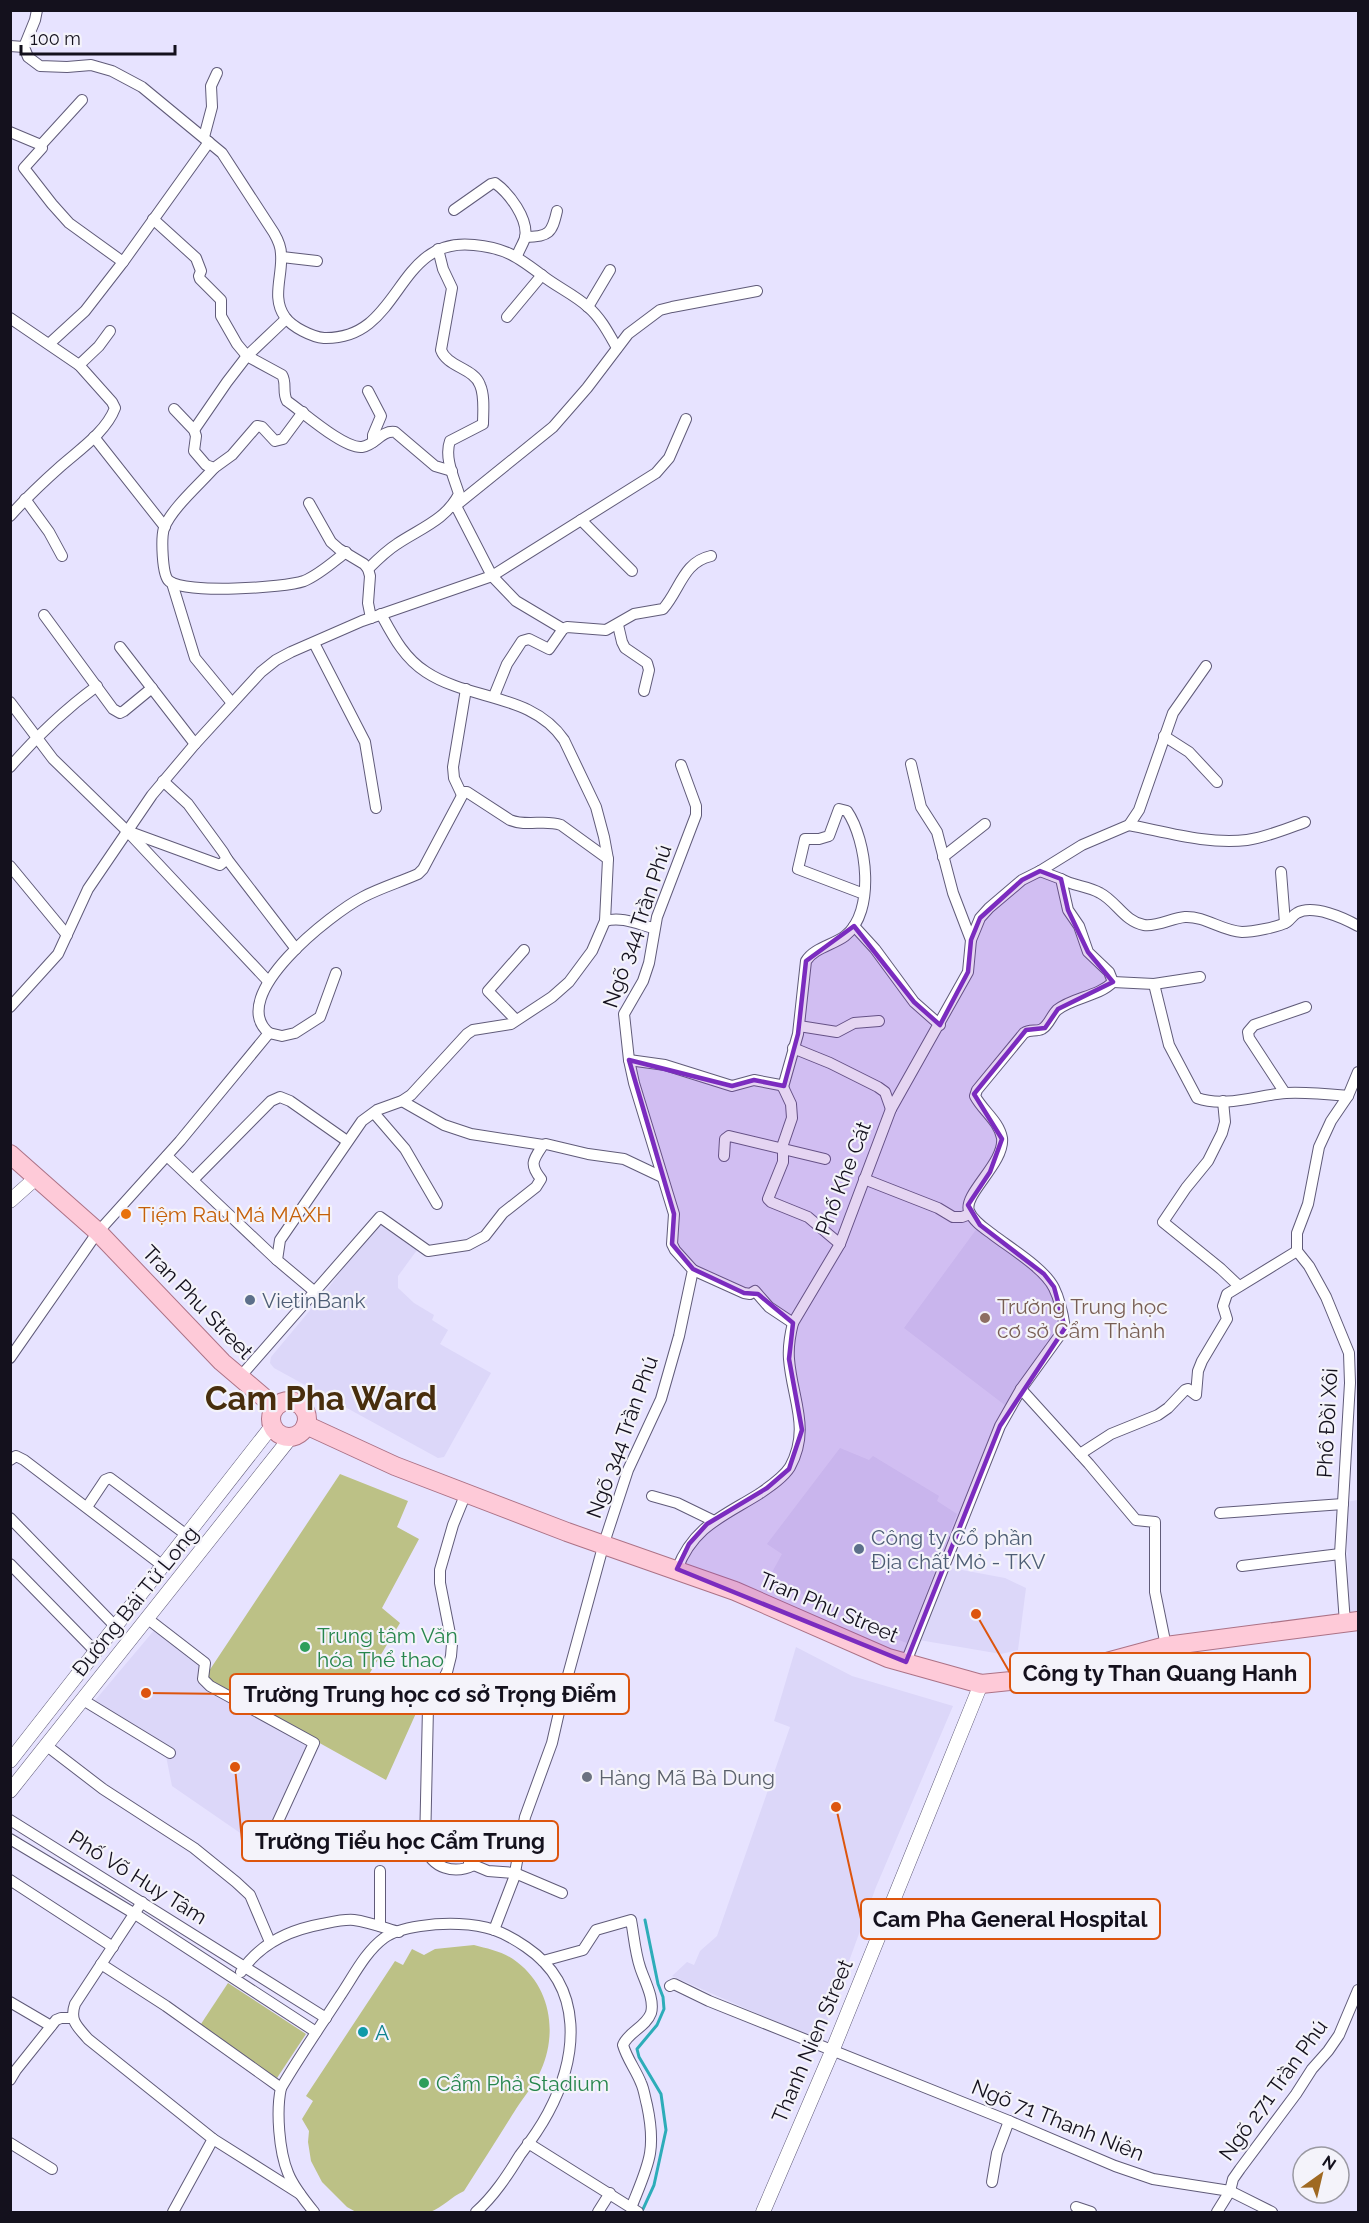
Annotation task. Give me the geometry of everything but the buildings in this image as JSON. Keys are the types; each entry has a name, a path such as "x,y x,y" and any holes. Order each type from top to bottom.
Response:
{"main road":[{"name":"Tran Phu Street","path":"10,1154 97,1232 222,1362 276,1407"},
{"path":"289,1401 300,1405 307,1418 306,1425 302,1431 291,1437 281,1435 272,1426 271,1415 276,1407 289,1401"},
{"name":"Tran Phu Street","path":"306,1425 388,1463 567,1532 604,1543 735,1591 888,1658 981,1684 1021,1680 1081,1669 1166,1646 1352,1622"}],"street":[{"path":"37,10 24,47 28,57 40,66 91,65 132,80 206,139 226,158 280,246 282,257 277,284 282,312 286,319 302,331 319,338 340,338 358,333 383,311 414,267 438,249 459,243 492,247 517,256 588,307 606,327 617,348"},
{"path":"10,45 24,47"},
{"path":"50,344 85,311 123,262 206,139 212,107 211,86 217,74"},
{"path":"81,100 24,168 69,223 123,262"},
{"path":"10,132 41,145"},
{"path":"454,210 495,183 520,212 525,228 525,237 517,256"},
{"path":"525,237 540,237 548,233 553,228 557,211"},
{"path":"153,219 196,258 200,266 200,279 222,302 219,312 237,344 247,356 282,375 287,401 354,446 361,447 373,442 386,432 395,432 435,466 452,471"},
{"path":"438,249 443,269 452,288 441,350 443,356 474,376 480,384 483,400 481,427 450,441 448,445 459,494 444,514"},
{"path":"282,257 317,261"},
{"path":"588,307 610,270"},
{"path":"507,317 542,275"},
{"path":"368,569 397,544 456,506 553,427 587,388 628,334 660,310 757,291"},
{"path":"10,318 79,365 115,408 94,437 25,499 10,516"},
{"path":"194,430 247,356 286,319"},
{"path":"79,365 99,346 110,331"},
{"path":"368,391 381,416 373,435 373,442"},
{"path":"174,409 194,430 196,436 194,451 206,465 214,468"},
{"path":"232,703 195,657 162,554 165,527 178,508 214,468 232,455 257,426 262,427 275,441 279,441 303,412"},
{"path":"10,1007 58,954 88,889 163,781 261,672 276,660 376,616 492,576 656,473 669,458 686,419"},
{"path":"94,437 165,527"},
{"path":"25,499 49,532 62,556"},
{"path":"277,1260 280,1240 362,1121 411,1095 467,1034 473,1030 506,1025 516,1020 552,997 569,982 592,951 605,921 608,859 596,807 558,731 544,719 513,702 442,681 424,671 405,654 368,603 370,576 368,569 332,542 309,503"},
{"path":"456,506 492,576 516,601 563,629"},
{"path":"581,520 632,571"},
{"path":"168,577 189,588 211,589 295,583 314,576 346,552"},
{"path":"494,696 507,664 522,640 529,639 549,650 563,629 567,627 606,630 634,614 663,609 693,564 698,559 711,556"},
{"path":"44,615 113,709 120,713 124,711 152,688"},
{"path":"618,625 622,642 626,648 647,663 650,670 644,692"},
{"path":"314,644 365,742 376,808"},
{"path":"120,647 195,744"},
{"path":"1130,825 1139,810 1173,713 1206,666"},
{"path":"10,767 63,711 97,686"},
{"path":"462,795 454,778 453,767 466,689"},
{"path":"10,702 53,759 127,831 268,981"},
{"path":"1164,736 1189,752 1217,782"},
{"name":"Phố Khe Cát","path":"677,1569 689,1544 707,1524 767,1488 789,1469 802,1430 789,1359 793,1323 840,1244 891,1109 968,972 971,940 960,915 937,832 921,807 911,764"},
{"name":"Ngõ 344 Trần Phú","path":"494,1929 514,1873 525,1817 552,1743 604,1543 628,1470 662,1399 679,1336 693,1270 672,1244 674,1214 634,1083 624,1014 643,981 649,963 653,928 696,814 696,806 681,765"},
{"path":"163,781 188,804 296,949"},
{"path":"336,973 320,1017 295,1033 282,1036 269,1033 258,1021 258,1010 268,981 296,949 324,923 363,897 410,878 423,869 444,834 462,795 467,792 518,823 555,822 608,859"},
{"path":"783,1087 799,1026 803,978 808,957 846,935 861,913 864,894 861,839 847,811 839,809 829,836 805,839 798,869 864,894"},
{"path":"971,940 980,918 1022,880 1040,872 1082,844 1130,825 1186,836 1243,840 1275,834 1305,822"},
{"path":"943,857 986,824"},
{"path":"127,831 220,865 228,859"},
{"path":"10,866 67,935"},
{"path":"1040,872 1100,893 1141,925 1148,926 1188,917 1205,920 1230,931 1246,932 1285,923 1296,913 1303,911 1329,912 1359,926"},
{"path":"1281,872 1285,923"},
{"path":"1061,879 1068,910 1079,926 1088,952 1108,972 1113,982"},
{"path":"960,915 971,919 980,918"},
{"path":"605,921 613,918 653,928"},
{"path":"854,926 875,949 914,1002 940,1025"},
{"path":"516,1020 488,991 524,950"},
{"path":"906,1662 1000,1426 1021,1389 1065,1328 1054,1287 1044,1274 980,1225 970,1214 968,1205 971,1197 990,1172 1002,1139 996,1125 978,1103 975,1096 977,1090 1024,1033 1045,1028 1058,1010 1102,991 1113,982 1154,984 1200,976"},
{"path":"1154,984 1169,1045 1197,1098 1205,1101 1223,1101 1285,1093 1348,1096"},
{"path":"1285,1093 1249,1038 1248,1032 1254,1024 1306,1007"},
{"path":"799,1026 841,1032 854,1023 879,1021"},
{"path":"10,1358 97,1232 167,1156 269,1033"},
{"path":"794,1048 830,1063 885,1092 891,1109"},
{"path":"629,1060 665,1065 732,1086 754,1080 783,1087 791,1104 792,1118 785,1139 783,1162 768,1199 808,1217 840,1244"},
{"path":"1080,1454 1111,1434 1158,1415 1185,1390 1188,1389 1196,1395 1198,1371 1202,1361 1227,1319 1224,1301 1227,1294 1297,1251 1297,1233 1308,1204 1319,1147 1359,1072"},
{"path":"193,1180 271,1101 280,1097 290,1101 347,1141"},
{"path":"402,1101 444,1125 471,1134 543,1145 552,1144 588,1154 624,1158 662,1177"},
{"path":"1223,1101 1225,1122 1222,1134 1208,1161 1163,1222 1239,1286"},
{"path":"374,1113 405,1149 437,1204"},
{"path":"724,1156 725,1139 729,1136 825,1159"},
{"path":"240,1377 379,1218 386,1219 428,1251 468,1245 485,1236 503,1213 540,1182 541,1179 533,1167 533,1162 543,1145"},
{"path":"167,1156 277,1260 315,1292"},
{"path":"10,1201 37,1177"},
{"path":"864,1179 938,1208 953,1217 970,1214"},
{"name":"Phố Đồi Xôi","path":"1297,1251 1309,1266 1326,1297 1349,1353 1350,1383 1340,1554 1352,1622"},
{"path":"693,1270 744,1293 755,1291 769,1307 793,1323"},
{"path":"1021,1389 1136,1520 1155,1522 1155,1592 1166,1646"},
{"name":"Đường Bái Tử Long","path":"10,1761 272,1426"},
{"name":"Đường Bái Tử Long","path":"11,1789 291,1437"},
{"path":"10,1460 15,1456 24,1460 164,1566"},
{"path":"87,1508 105,1480 110,1478 205,1547"},
{"path":"466,1493 440,1570 452,1656 447,1672 428,1707 425,1846 433,1862 445,1868 463,1870 470,1864 488,1871 514,1873 562,1893"},
{"path":"652,1496 677,1503 714,1521"},
{"path":"1220,1514 1343,1504"},
{"path":"10,1518 116,1627"},
{"path":"1242,1566 1340,1554"},
{"path":"10,1563 96,1652"},
{"path":"148,1619 205,1663 203,1679 210,1686 314,1743 269,1841"},
{"path":"87,1664 103,1675"},
{"name":"Thanh Nien Street","path":"763,2212 833,2049 981,1684"},
{"path":"83,1700 170,1753"},
{"path":"47,1746 103,1789 194,1848 250,1894 270,1942"},
{"name":"Phố Võ Huy Tâm","path":"10,1820 326,2018"},
{"name":"Phố Võ Huy Tâm","path":"10,1839 135,1914 316,2032"},
{"path":"380,1871 380,1926"},
{"path":"10,1880 113,1947"},
{"path":"142,1902 75,2004 72,2013 74,2022 88,2039 213,2139 302,2195"},
{"path":"236,1979 250,1959 270,1942 291,1932 335,1921 353,1920 399,1932"},
{"path":"528,2144 634,2210 650,2162 651,2126 642,2084 623,2045 629,2035 646,2020 651,2012 631,1920 596,1930 583,1950 543,1960"},
{"path":"314,2212 288,2173 280,2140 279,2098 281,2088 362,1963 384,1937 443,1923 483,1925 515,1940 543,1960 554,1972 564,1991 570,2013 570,2039 565,2071 548,2113 490,2200 476,2212"},
{"path":"102,1964 166,2006 281,2088"},
{"name":"Ngõ 71 Thanh Niên","path":"670,1986 674,1984 709,2001 833,2049 1115,2166 1152,2179 1230,2191 1272,2212"},
{"name":"Ngõ 271 Trần Phú","path":"1216,2212 1230,2191 1233,2179 1339,2035 1359,1990"},
{"path":"10,2001 51,2026"},
{"path":"10,2080 51,2026 61,2018 73,2018"},
{"path":"992,2182 997,2152 1009,2121"},
{"path":"173,2212 213,2139"},
{"path":"10,2143 52,2169"},
{"path":"598,2212 609,2193"},
{"path":"1076,2207 1091,2212"}],"highlighted area":[{"path":"1040,871 1061,879 1068,910 1088,952 1113,982 1058,1009 1045,1028 1026,1030 974,1094 1002,1139 990,1172 968,1205 980,1225 1044,1274 1054,1287 1065,1328 1000,1426 906,1662 677,1569 689,1544 707,1524 767,1488 789,1469 802,1430 789,1359 793,1323 758,1294 744,1293 693,1269 672,1244 674,1214 629,1060 732,1086 754,1080 784,1086 798,1034 806,961 854,926 914,1002 940,1025 968,972 971,940 980,918 1022,880"}],"shaded area":[{"path":"378,1220 417,1250 398,1276 398,1288 414,1303 434,1315 432,1320 448,1330 440,1344 491,1373 444,1457 438,1458 274,1368 270,1363 271,1357 327,1290"},
{"name":"Trường Trung học cơ sở Cẩm Thành","path":"978,1227 1041,1276 1055,1300 1057,1311 1058,1324 1006,1406 904,1328"},
{"name":"Công ty Cổ phần Địa chất Mỏ - TKV","path":"840,1448 869,1460 873,1456 939,1496 937,1501 957,1514 907,1643 859,1626 770,1576 782,1554 767,1544"},
{"path":"1358,1500 1358,1611 1349,1612 1346,1502"},
{"path":"946,1567 1005,1578 1026,1588 1018,1650 1001,1654 919,1640"},
{"path":"156,1628 200,1663 202,1671 197,1682 308,1742 310,1746 266,1841 246,1837 172,1786 164,1746 92,1704"},
{"path":"796,1647 852,1676 953,1706 876,1887 820,2041 672,1976 687,1962 694,1965 700,1951 717,1936 790,1727 774,1721"}],"green space":[{"name":"Trung tâm Văn hóa Thể thao","path":"340,1474 408,1501 397,1527 419,1539 382,1608 400,1623 365,1681 417,1711 386,1780 210,1682 207,1676"},
{"name":"Cẩm Phả Stadium","path":"474,1945 497,1951 517,1962 528,1972 544,1997 550,2026 549,2041 541,2070 464,2191 430,2212 356,2212 347,2207 322,2182 311,2161 309,2131 302,2119 313,2101 306,2096 395,1961 403,1965 412,1949 424,1955 435,1949"},
{"path":"228,1983 306,2034 277,2078 199,2027"}],"waterway":[{"path":"643,2209 654,2185 666,2130 661,2094 639,2057 637,2049 657,2025 664,2009 645,1920"}],"place":[{"name":"Tiệm Rau Má MAXH","path":"126,1214"},
{"name":"VietinBank","path":"250,1300"},
{"name":"Trường Trung học cơ sở Cẩm Thành","path":"985,1318"},
{"name":"Công ty Cổ phần Địa chất Mỏ - TKV","path":"859,1549"},
{"name":"Công ty Than Quang Hanh","path":"976,1614"},
{"name":"Trung tâm Văn hóa Thể thao","path":"305,1647"},
{"name":"Trường Trung học cơ sở Trọng Điểm","path":"146,1693"},
{"name":"Trường Tiểu học Cẩm Trung","path":"235,1767"},
{"name":"Hàng Mã Bà Dung","path":"587,1777"},
{"name":"Cam Pha General Hospital","path":"836,1807"},
{"name":"A","path":"363,2032"},
{"name":"Cẩm Phả Stadium","path":"424,2083"}],"district":[{"name":"Cam Pha Ward","path":"321,1398"}]}
